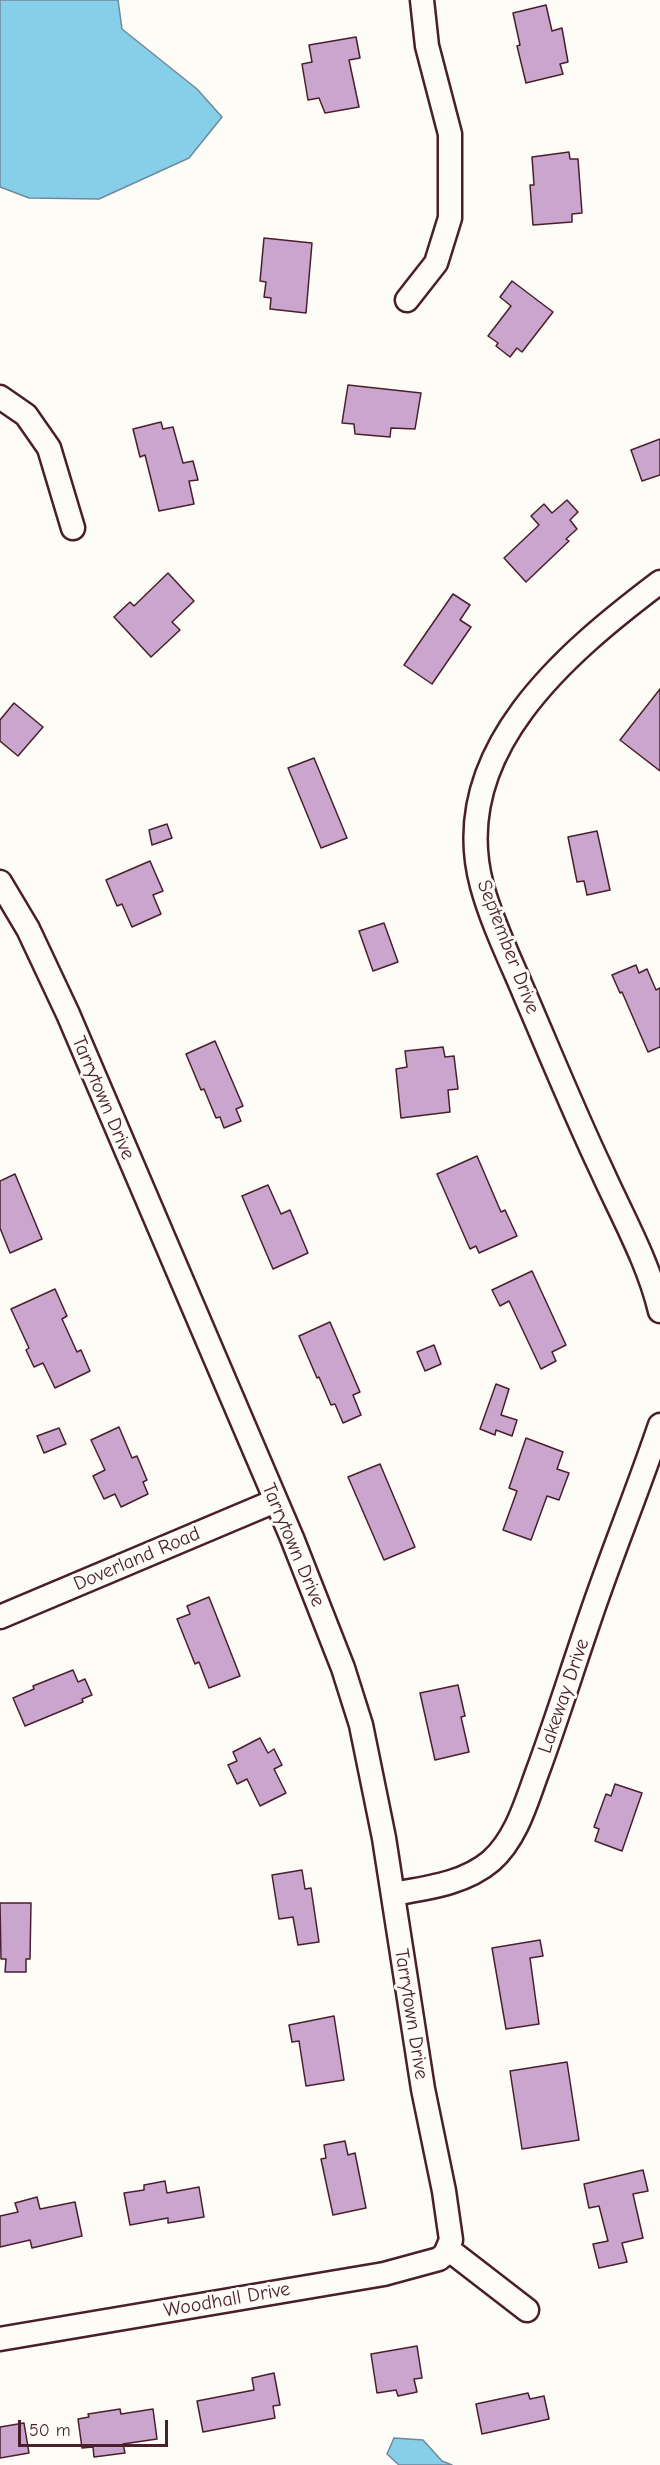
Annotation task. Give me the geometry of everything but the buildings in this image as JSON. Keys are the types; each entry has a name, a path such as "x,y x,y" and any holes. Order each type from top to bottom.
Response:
{"street":[{"path":"407,300 436,262 450,218 450,134 427,46 422,0"},
{"path":"0,397 26,415 49,448 73,528"},
{"name":"September Drive","path":"651,1252 599,1167 497,928 482,885 476,838 478,805 487,768 498,745 522,710 571,654 660,582"},
{"name":"Tarrytown Drive","path":"0,882 28,929 68,1014 275,1501 334,1647 361,1725 393,1894 421,2078 444,2191 451,2240 448,2249"},
{"path":"651,1252 654,1284 660,1311"},
{"name":"Lakeway Drive","path":"393,1894 439,1885 472,1873 491,1861 510,1839 567,1693 589,1618 660,1425"},
{"name":"Doverland Road","path":"0,1617 275,1501"},
{"path":"448,2249 527,2310"},
{"name":"Woodhall Drive","path":"0,2339 384,2274 428,2264 439,2259 448,2249"}],"water":[{"path":"0,0 118,0 122,29 197,89 222,117 189,158 99,199 29,198 0,187"},
{"path":"394,2438 423,2440 442,2461 452,2465 399,2465 387,2454"}]}
